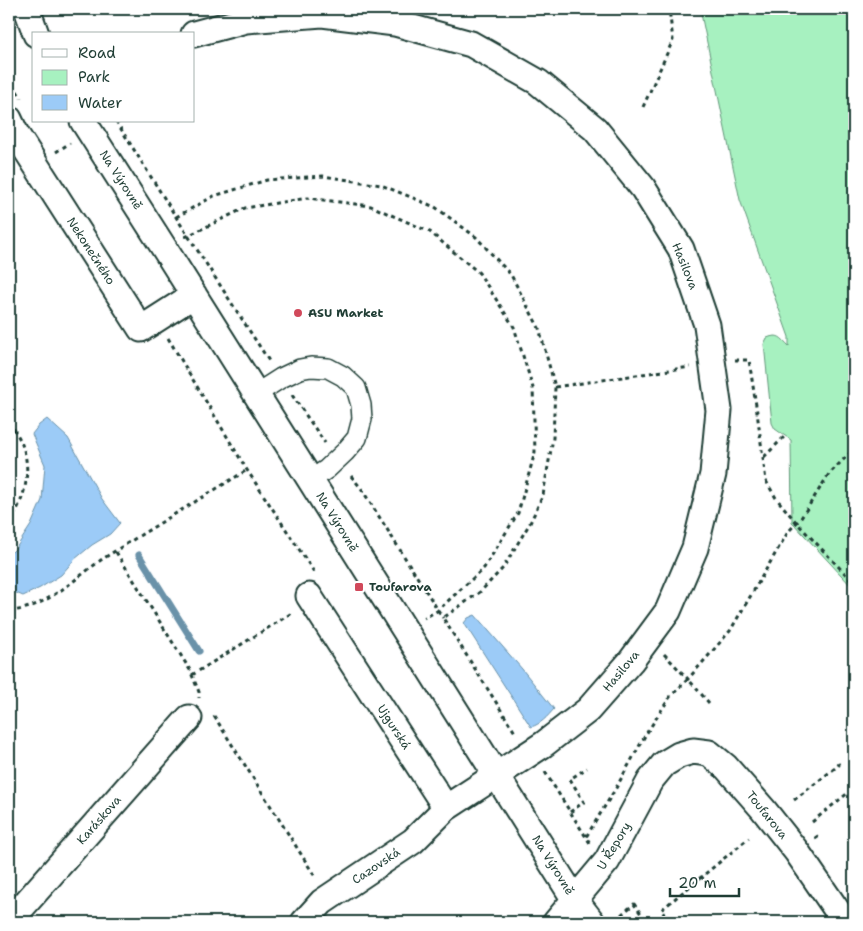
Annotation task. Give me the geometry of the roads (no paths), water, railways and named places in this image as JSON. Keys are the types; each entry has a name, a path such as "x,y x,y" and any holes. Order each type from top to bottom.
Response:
{"street":[{"name":"Hasilova","path":"195,34 246,20 322,14 396,22 470,44 538,82 596,129 643,188 681,249 707,325 704,365 719,410 713,474 695,548 679,556 668,611 631,661 588,710 544,744 496,775"},
{"name":"Nekonečného","path":"9,119 16,134 141,329 194,295"},
{"name":"Na Výrovně","path":"84,122 575,900 592,922"},
{"path":"256,394 280,378 300,368 311,367 328,368 343,376 356,388 361,405 362,419 357,438 345,452 311,480"},
{"name":"Ujgurská","path":"311,598 446,808"},
{"name":"Karáskova","path":"9,922 201,709"},
{"name":"Toufarova","path":"664,764 679,755 693,751 709,753 726,767 763,809 791,845 845,922"},
{"name":"U Řepory","path":"556,922 607,861 650,781 664,764"},
{"path":"446,808 496,775"},
{"name":"Cazovská","path":"304,922 322,902 413,841 446,808"}],"water":[{"path":"47,419 68,438 102,499 120,523 110,534 92,545 75,559 61,575 23,596 9,590 9,555 16,548 31,525 42,500 45,465 32,434"},
{"path":"475,615 554,709 538,724 531,727 464,623 468,618"}],"waterway":[{"path":"139,555 199,651"},
{"path":"9,671 9,676"}],"place":[{"name":"ASU Market","path":"298,313"},
{"name":"Toufarova","path":"359,587"}]}
